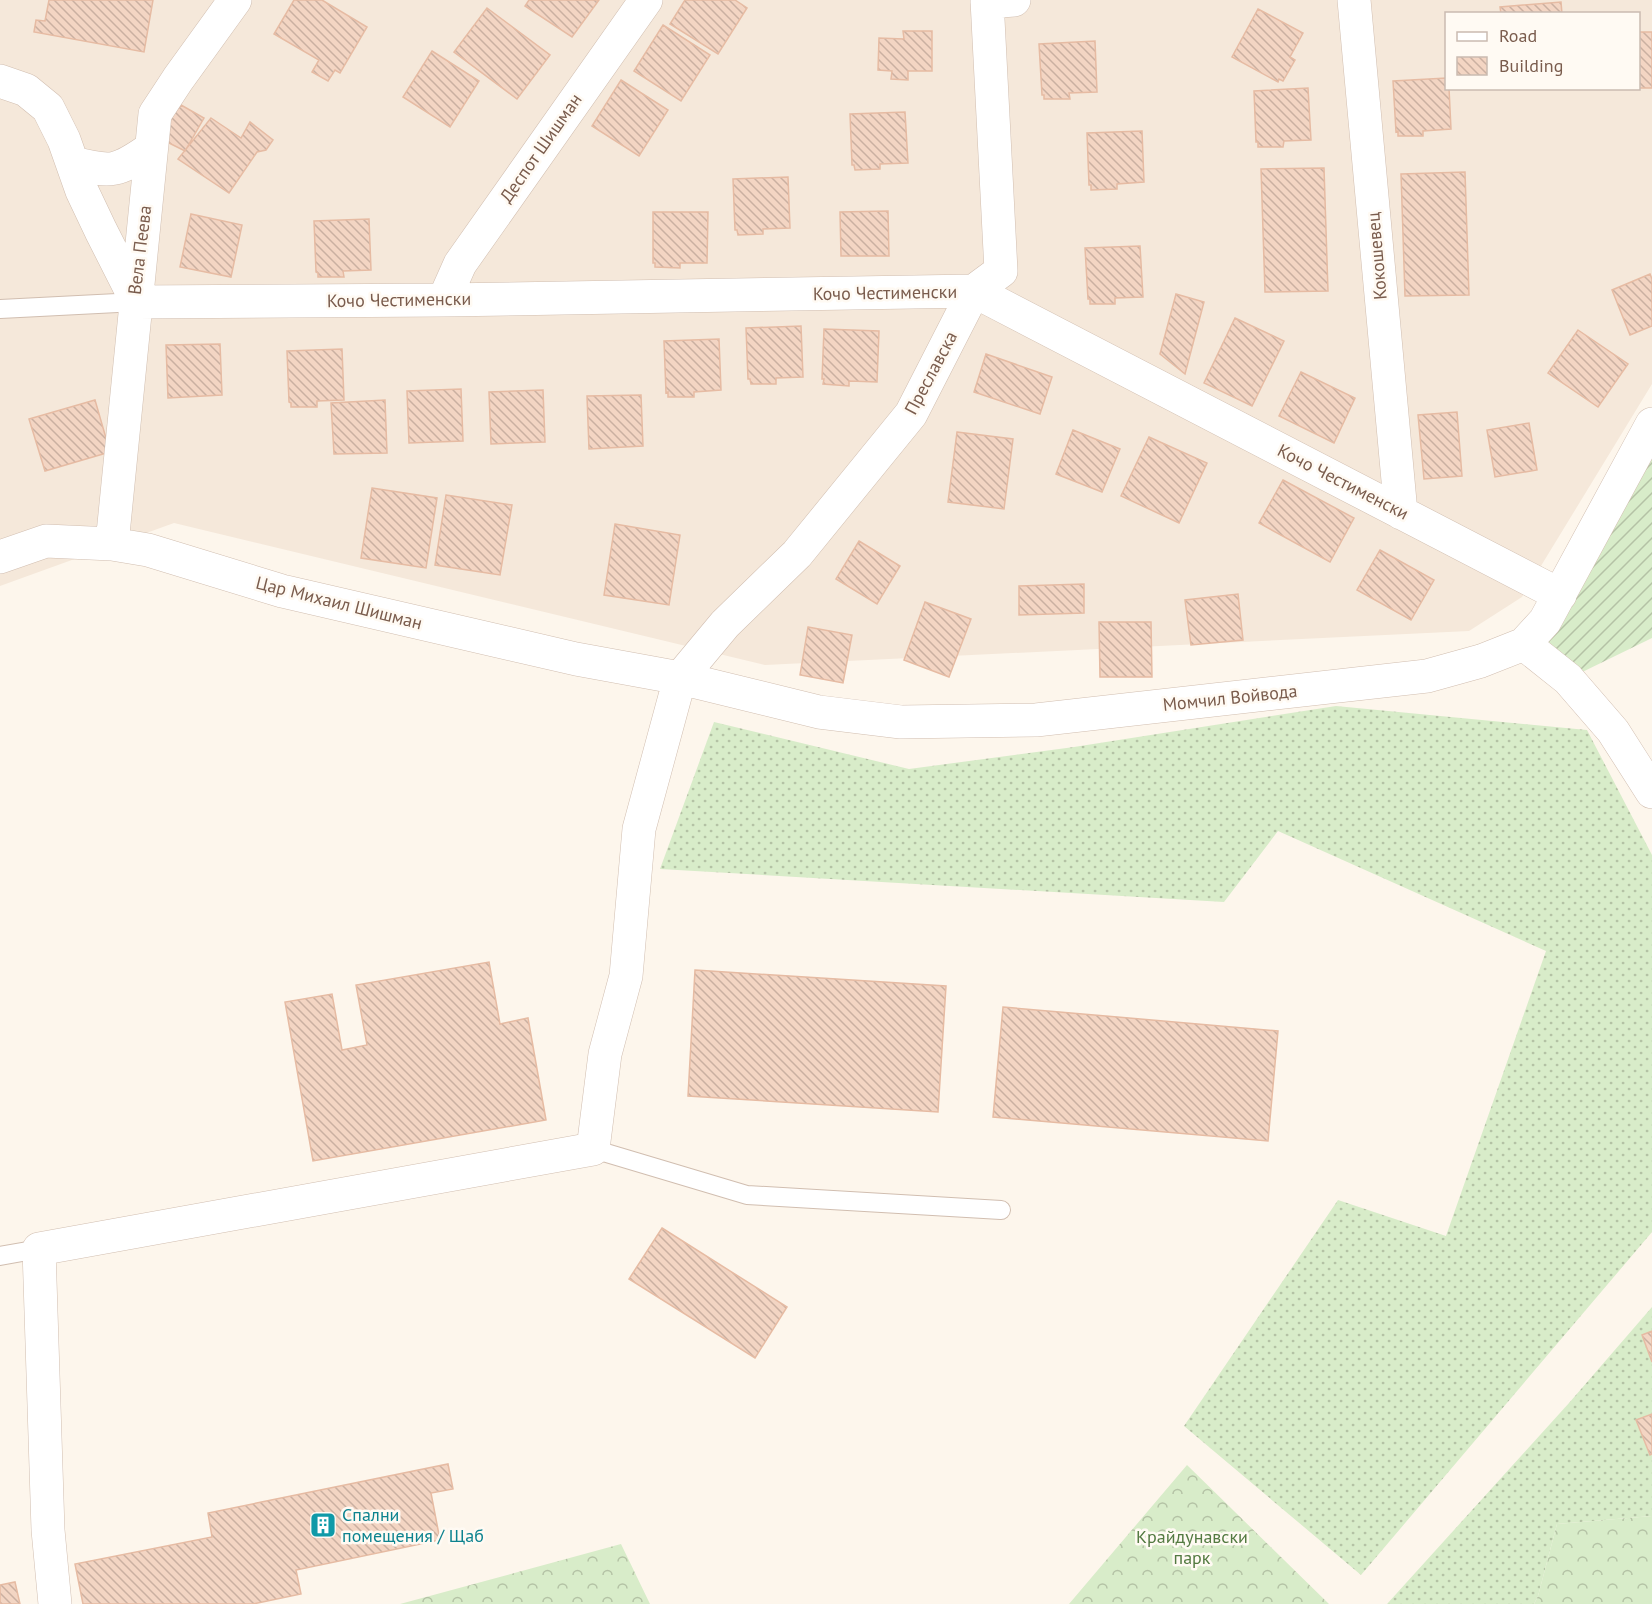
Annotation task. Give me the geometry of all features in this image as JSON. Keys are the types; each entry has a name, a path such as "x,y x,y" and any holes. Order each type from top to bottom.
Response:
{"street":[{"name":"Вела Пеева","path":"137,302 155,114 235,0"},
{"name":"Деспот Шишман","path":"444,300 460,264 646,0"},
{"name":"Кокошевец","path":"1354,0 1401,513"},
{"name":"Преславска","path":"680,678 725,624 797,554 911,414 974,291 1001,271 996,1"},
{"path":"0,81 26,90 48,108 64,140 100,231 137,302 112,544"},
{"path":"73,163 102,170 127,165 150,149"},
{"name":"Кочо Честименски","path":"137,302 444,300 974,291 1560,594"},
{"name":"Момчил Войвода","path":"680,678 819,712 901,722 1036,720 1427,676 1481,661 1524,644 1545,621 1652,424"},
{"name":"Цар Михаил Шишман","path":"0,557 46,541 112,544 148,550 282,591 576,659 680,678"},
{"path":"1524,644 1568,679 1613,731 1652,792"},
{"path":"55,1604 48,1530 39,1249 593,1149 605,1054 626,976 639,829 680,678"}],"lane":[{"name":"Вела Пеева","path":"0,309 137,302"},
{"path":"593,1149 747,1195 1001,1210"},
{"path":"0,1256 39,1249"}],"shaded area":[{"path":"0,0 1652,0 1652,384 1522,597 1469,631 765,665 174,523 0,586"}],"green space":[{"path":"1652,424 1652,638 1568,679 1524,644"},
{"path":"1336,706 1587,730 1652,855 1652,1232 1361,1575 1184,1426 1338,1200 1446,1236 1546,951 1278,831 1224,902 660,869 714,722 909,769 1074,747"},
{"path":"1652,1307 1652,1516 1557,1524 1534,1604 1387,1604 1569,1403"},
{"name":"Крайдунавски парк","path":"1187,1465 1329,1604 1069,1604"},
{"path":"1652,1516 1652,1604 1534,1604 1557,1524"},
{"path":"621,1544 650,1604 400,1604"}],"building":[{"path":"49,0 153,0 144,52 34,32 36,20 45,21"},
{"path":"294,0 322,0 367,27 340,73 335,70 328,81 312,72 319,60 274,34"},
{"path":"529,0 599,0 572,37 525,6"},
{"path":"685,0 735,0 747,8 718,54 670,24"},
{"path":"1561,2 1562,12 1501,12 1500,7"},
{"path":"487,8 550,55 517,99 454,52"},
{"path":"1258,9 1303,33 1290,57 1295,60 1283,81 1279,79 1278,82 1232,57"},
{"path":"663,25 710,55 681,101 634,71"},
{"path":"903,31 932,31 932,71 908,71 908,80 891,79 892,71 878,70 879,38 904,39"},
{"path":"1640,32 1652,32 1652,88 1640,88"},
{"path":"1095,41 1097,92 1069,93 1070,99 1044,99 1039,44"},
{"path":"432,51 479,81 450,127 403,97"},
{"path":"1445,78 1445,90 1449,90 1451,129 1423,131 1423,136 1398,136 1393,81"},
{"path":"621,80 668,110 639,156 592,126"},
{"path":"1308,88 1311,140 1284,141 1283,147 1258,147 1254,91"},
{"path":"181,105 204,118 185,151 167,142 168,120"},
{"path":"905,112 908,163 880,164 880,169 855,170 852,165 850,114"},
{"path":"211,118 241,138 250,122 273,140 266,150 257,152 229,193 178,159"},
{"path":"1142,131 1144,182 1117,184 1117,189 1091,190 1087,133"},
{"path":"1324,168 1328,291 1265,292 1261,169"},
{"path":"1465,172 1469,295 1405,296 1401,174"},
{"path":"788,177 790,228 763,229 763,234 738,235 735,230 733,179"},
{"path":"888,211 889,256 841,256 840,212"},
{"path":"653,212 708,212 707,263 680,263 680,268 655,267 653,263"},
{"path":"191,214 242,225 231,277 180,267"},
{"path":"369,219 371,270 343,271 344,277 318,277 314,221"},
{"path":"1140,246 1143,297 1115,298 1115,304 1090,304 1085,248"},
{"path":"1650,274 1652,279 1652,326 1630,335 1612,290"},
{"path":"1176,294 1204,302 1185,374 1160,354"},
{"path":"1235,318 1284,341 1252,406 1204,383"},
{"path":"801,326 803,377 776,378 776,384 751,384 748,379 746,328"},
{"path":"824,329 879,331 877,382 849,381 849,386 823,384"},
{"path":"1578,330 1628,364 1598,407 1548,373"},
{"path":"719,339 721,390 694,392 694,397 668,397 664,341"},
{"path":"220,344 222,395 168,398 166,345"},
{"path":"342,349 344,400 317,401 317,407 291,407 287,351"},
{"path":"986,354 1052,377 1040,414 974,392"},
{"path":"1301,372 1355,398 1334,443 1279,416"},
{"path":"461,389 463,441 409,443 407,391"},
{"path":"543,390 545,442 491,444 489,392"},
{"path":"641,395 643,446 589,449 587,396"},
{"path":"95,400 110,452 45,471 29,419"},
{"path":"385,400 387,453 334,454 331,403"},
{"path":"1457,412 1462,476 1424,479 1418,415"},
{"path":"1529,423 1537,470 1495,477 1487,430"},
{"path":"1073,430 1120,449 1102,492 1056,474"},
{"path":"957,432 1013,439 1004,509 948,502"},
{"path":"1149,437 1207,463 1179,523 1121,496"},
{"path":"1283,480 1354,518 1330,562 1259,523"},
{"path":"372,488 437,498 426,568 361,558"},
{"path":"446,495 512,505 500,575 435,565"},
{"path":"615,524 680,535 669,605 604,595"},
{"path":"859,541 900,566 877,604 836,579"},
{"path":"1380,550 1434,580 1411,620 1357,590"},
{"path":"1084,584 1084,613 1019,615 1019,586"},
{"path":"1238,594 1243,640 1191,645 1185,600"},
{"path":"925,602 971,619 949,677 904,660"},
{"path":"1099,622 1151,622 1152,677 1100,677"},
{"path":"808,627 852,635 843,683 800,675"},
{"path":"489,962 500,1024 528,1018 546,1120 313,1161 285,1002 332,994 342,1050 367,1045 356,985"},
{"path":"695,970 946,986 938,1112 688,1096"},
{"path":"1003,1007 1278,1031 1268,1141 993,1117"},
{"path":"662,1228 787,1307 755,1358 629,1279"},
{"path":"1652,1331 1652,1362 1642,1335"},
{"path":"1652,1414 1652,1454 1650,1455 1636,1420"},
{"name":"Спални помещения / Щаб","path":"448,1464 453,1489 431,1493 440,1540 296,1570 301,1594 253,1604 83,1604 75,1564 212,1537 208,1513"},
{"path":"15,1582 20,1604 0,1604 0,1585"}],"place":[{"name":"Спални помещения / Щаб","path":"323,1525"}]}
